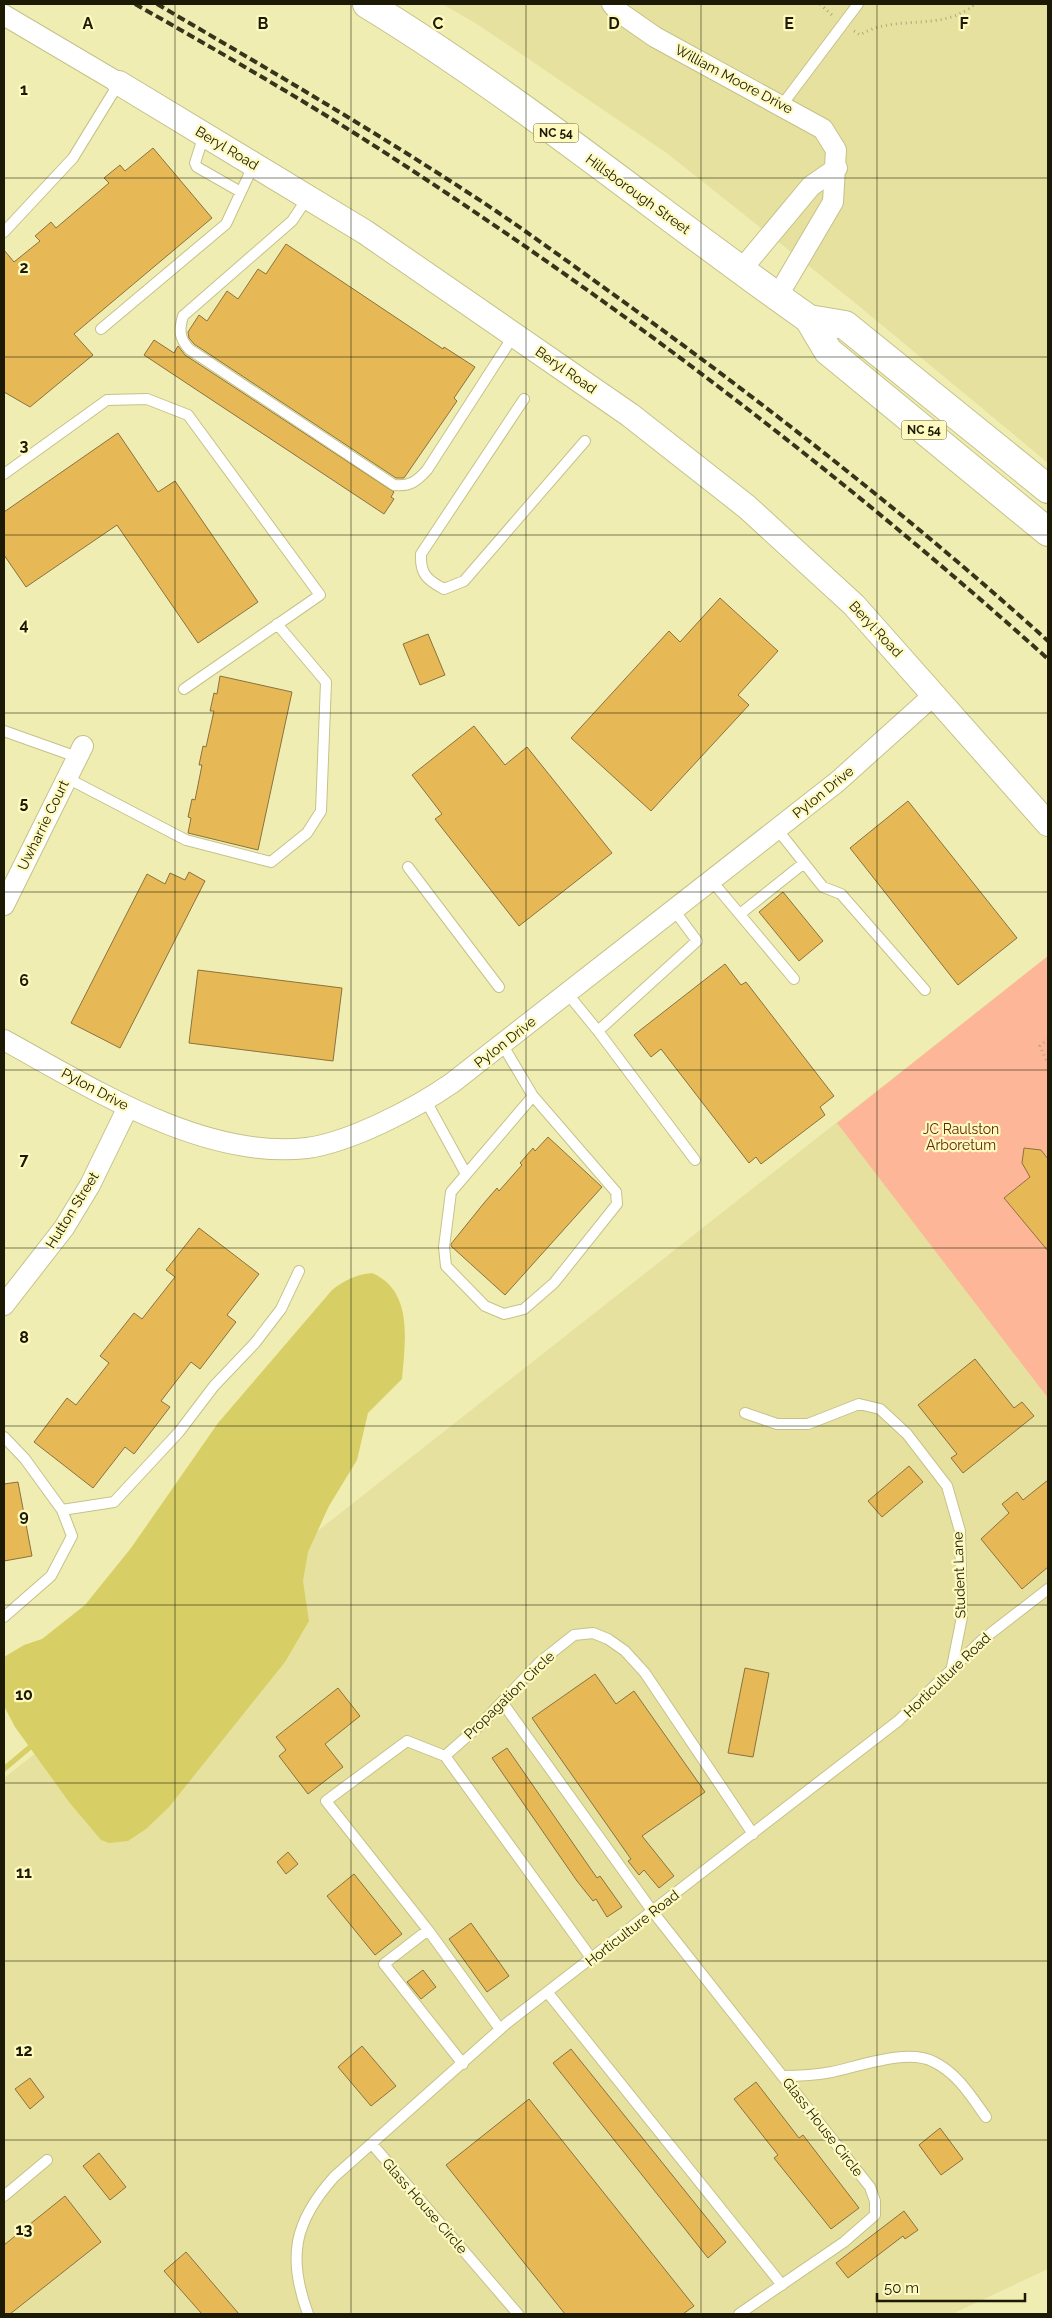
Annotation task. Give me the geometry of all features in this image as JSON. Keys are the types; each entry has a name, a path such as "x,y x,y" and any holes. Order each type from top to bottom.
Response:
{"main road":[{"name":"Hillsborough Street","path":"367,4 441,51 512,101 809,319 828,351 1048,532"},
{"name":"Hillsborough Street","path":"809,319 845,326 1048,489"}],"street":[{"name":"William Moore Drive","path":"612,4 619,12 655,37 823,129 836,150 837,168 833,202 778,297"},
{"name":"Beryl Road","path":"4,15 205,134 365,232 630,415 748,507 854,605 935,694 1048,824"},
{"path":"741,270 811,186 837,168"},
{"name":"Pylon Drive","path":"4,1040 128,1107 217,1141 249,1147 307,1148 336,1141 426,1101 502,1044 837,782 935,694"},
{"name":"Uwharrie Court","path":"4,905 80,751"},
{"name":"Hutton Street","path":"4,1305 64,1228 90,1185 128,1107"}],"lane":[{"path":"782,105 858,4"},
{"path":"4,232 72,158 119,83"},
{"path":"205,134 195,163 197,167 239,191"},
{"path":"101,329 226,224 239,191 254,164"},
{"path":"308,198 292,221 182,316 180,339 189,349 394,485 404,486 415,482 427,470 514,335"},
{"path":"4,474 107,400 147,399 188,414 320,595 184,689"},
{"path":"524,399 421,554 421,566 429,582 444,589 464,581 585,441"},
{"path":"66,778 186,840 271,862 307,833 321,811 326,682 277,624"},
{"path":"4,731 80,751"},
{"path":"777,829 823,887 841,894 925,990"},
{"path":"740,914 804,863"},
{"path":"408,867 499,987"},
{"path":"711,880 794,979"},
{"path":"598,1031 697,941 674,910"},
{"path":"567,993 695,1160"},
{"path":"502,1044 533,1096 616,1192 617,1204 554,1282 524,1309 504,1314 485,1306 446,1266 444,1247 451,1192 533,1096"},
{"path":"426,1101 466,1174"},
{"path":"62,1510 114,1502 179,1432 214,1386 255,1343 281,1309 298,1271"},
{"name":"Student Lane","path":"745,1413 777,1424 808,1424 859,1404 880,1409 907,1434 947,1486 960,1531 962,1617 952,1667"},
{"path":"4,1437 25,1459 62,1510 72,1536 51,1576 4,1618"},
{"name":"Horticulture Road","path":"308,2314 299,2287 296,2263 297,2240 304,2218 318,2195 334,2177 463,2064 500,2029 898,1721 982,1640 1048,1589"},
{"name":"Propagation Circle","path":"445,1756 502,1702 540,1662 574,1635 593,1633 608,1639 625,1651 645,1673 753,1834"},
{"name":"Glass House Circle","path":"502,1702 653,1912 870,2186 875,2200 875,2215 844,2242 739,2314"},
{"path":"500,2029 428,1930 326,1801 407,1741 445,1756 592,1959"},
{"path":"428,1930 384,1964 463,2064"},
{"path":"548,1993 782,2284"},
{"path":"783,2076 810,2076 878,2061 913,2057 933,2061 961,2082 986,2117"},
{"name":"Glass House Circle","path":"372,2144 518,2314"},
{"path":"4,2196 47,2160"}],"path":[{"path":"820,4 833,16"},
{"path":"851,29 860,35 884,24 933,22 952,17 975,4"},
{"path":"1048,1039 1040,1046 1048,1064"}],"shaded area":[{"path":"442,4 1048,4 1048,463 854,302 668,154 477,24"},
{"path":"1048,956 1048,2269 952,2314 4,2314 4,1778"},
{"path":"372,1273 385,1281 395,1292 401,1305 405,1334 402,1379 368,1413 357,1460 329,1506 308,1552 303,1581 309,1621 285,1662 169,1807 146,1829 128,1841 109,1843 101,1840 69,1802 15,1727 4,1706 4,1657 24,1645 42,1639 85,1605 131,1548 218,1423 332,1290 350,1278"}],"green space":[{"name":"JC Raulston Arboretum","path":"1048,956 1048,1398 837,1123"}],"building":[{"path":"153,148 212,218 74,334 93,355 30,407 4,392 4,250 14,262 40,241 35,236 51,222 56,228 109,183 104,178 120,165 125,171"},
{"path":"286,244 443,349 444,347 475,367 454,398 457,401 404,478 396,478 194,344 189,338 188,332 199,315 207,321 227,291 238,299 258,269 266,274"},
{"path":"154,340 174,353 178,346 185,355 394,492 391,497 394,499 384,514 144,355"},
{"path":"118,433 158,492 175,481 258,602 198,643 117,525 26,587 4,555 4,512"},
{"path":"720,598 778,651 738,695 749,705 651,811 571,738 669,631 680,642"},
{"path":"428,634 445,675 420,685 403,644"},
{"path":"220,676 292,692 258,850 188,833 191,818 188,817 192,799 195,800 202,765 199,765 203,746 206,747 214,711 210,711 214,693 217,694"},
{"path":"474,726 505,765 527,747 612,853 519,926 435,819 442,814 412,775"},
{"path":"908,801 1017,938 958,985 850,848"},
{"path":"189,872 205,881 120,1048 71,1023 147,874 165,884 170,873 185,880"},
{"path":"783,892 823,941 799,961 759,912"},
{"path":"725,964 741,985 746,982 834,1096 820,1107 825,1115 761,1164 756,1157 749,1163 661,1049 651,1057 634,1035"},
{"path":"198,970 342,988 333,1061 189,1043"},
{"path":"548,1137 602,1187 505,1295 451,1244 497,1188 499,1191 522,1165 520,1163 533,1148 535,1151"},
{"path":"1024,1148 1041,1150 1048,1159 1048,1251 1004,1198 1030,1177 1022,1163"},
{"path":"199,1228 259,1274 227,1315 236,1322 200,1369 191,1362 161,1401 170,1407 134,1454 125,1447 93,1488 34,1442 67,1398 76,1405 109,1363 100,1356 134,1313 142,1319 175,1277 166,1270"},
{"path":"975,1359 1014,1408 1022,1402 1034,1416 963,1473 951,1458 957,1454 918,1405"},
{"path":"909,1466 923,1482 882,1517 868,1501"},
{"path":"1048,1480 1048,1567 1022,1589 981,1539 1009,1513 1002,1504 1017,1492 1023,1500"},
{"path":"18,1482 32,1556 4,1561 4,1484"},
{"path":"745,1668 769,1673 753,1757 728,1753"},
{"path":"595,1674 616,1704 634,1691 705,1792 642,1836 674,1876 659,1888 644,1870 639,1875 628,1861 631,1859 532,1718"},
{"path":"338,1688 360,1716 325,1744 343,1767 308,1794 279,1756 286,1750 276,1737"},
{"path":"507,1748 597,1878 600,1876 622,1907 607,1917 596,1899 593,1901 577,1881 492,1758"},
{"path":"288,1852 298,1864 286,1874 277,1862"},
{"path":"354,1874 402,1934 375,1955 327,1896"},
{"path":"471,1923 509,1976 487,1992 449,1939"},
{"path":"423,1970 436,1987 421,1999 407,1982"},
{"path":"362,2046 396,2086 371,2106 338,2067"},
{"path":"571,2049 726,2242 708,2258 553,2063"},
{"path":"30,2078 44,2097 30,2109 15,2089"},
{"path":"756,2082 799,2138 803,2135 859,2208 831,2229 774,2158 778,2155 734,2099"},
{"path":"529,2099 694,2306 683,2314 565,2314 446,2165"},
{"path":"940,2128 963,2159 941,2175 919,2145"},
{"path":"99,2153 126,2187 110,2200 83,2166"},
{"path":"65,2196 101,2242 10,2314 4,2314 4,2245"},
{"path":"904,2211 918,2230 905,2239 903,2236 848,2278 836,2263"},
{"path":"186,2252 239,2314 202,2314 164,2271"}],"waterway":[{"path":"4,1769 35,1743"}],"railway":[{"path":"135,4 359,136 450,195 627,319 800,450 884,518 1048,659"},
{"path":"157,4 412,157 549,248 794,429 948,554 1048,641"}]}
